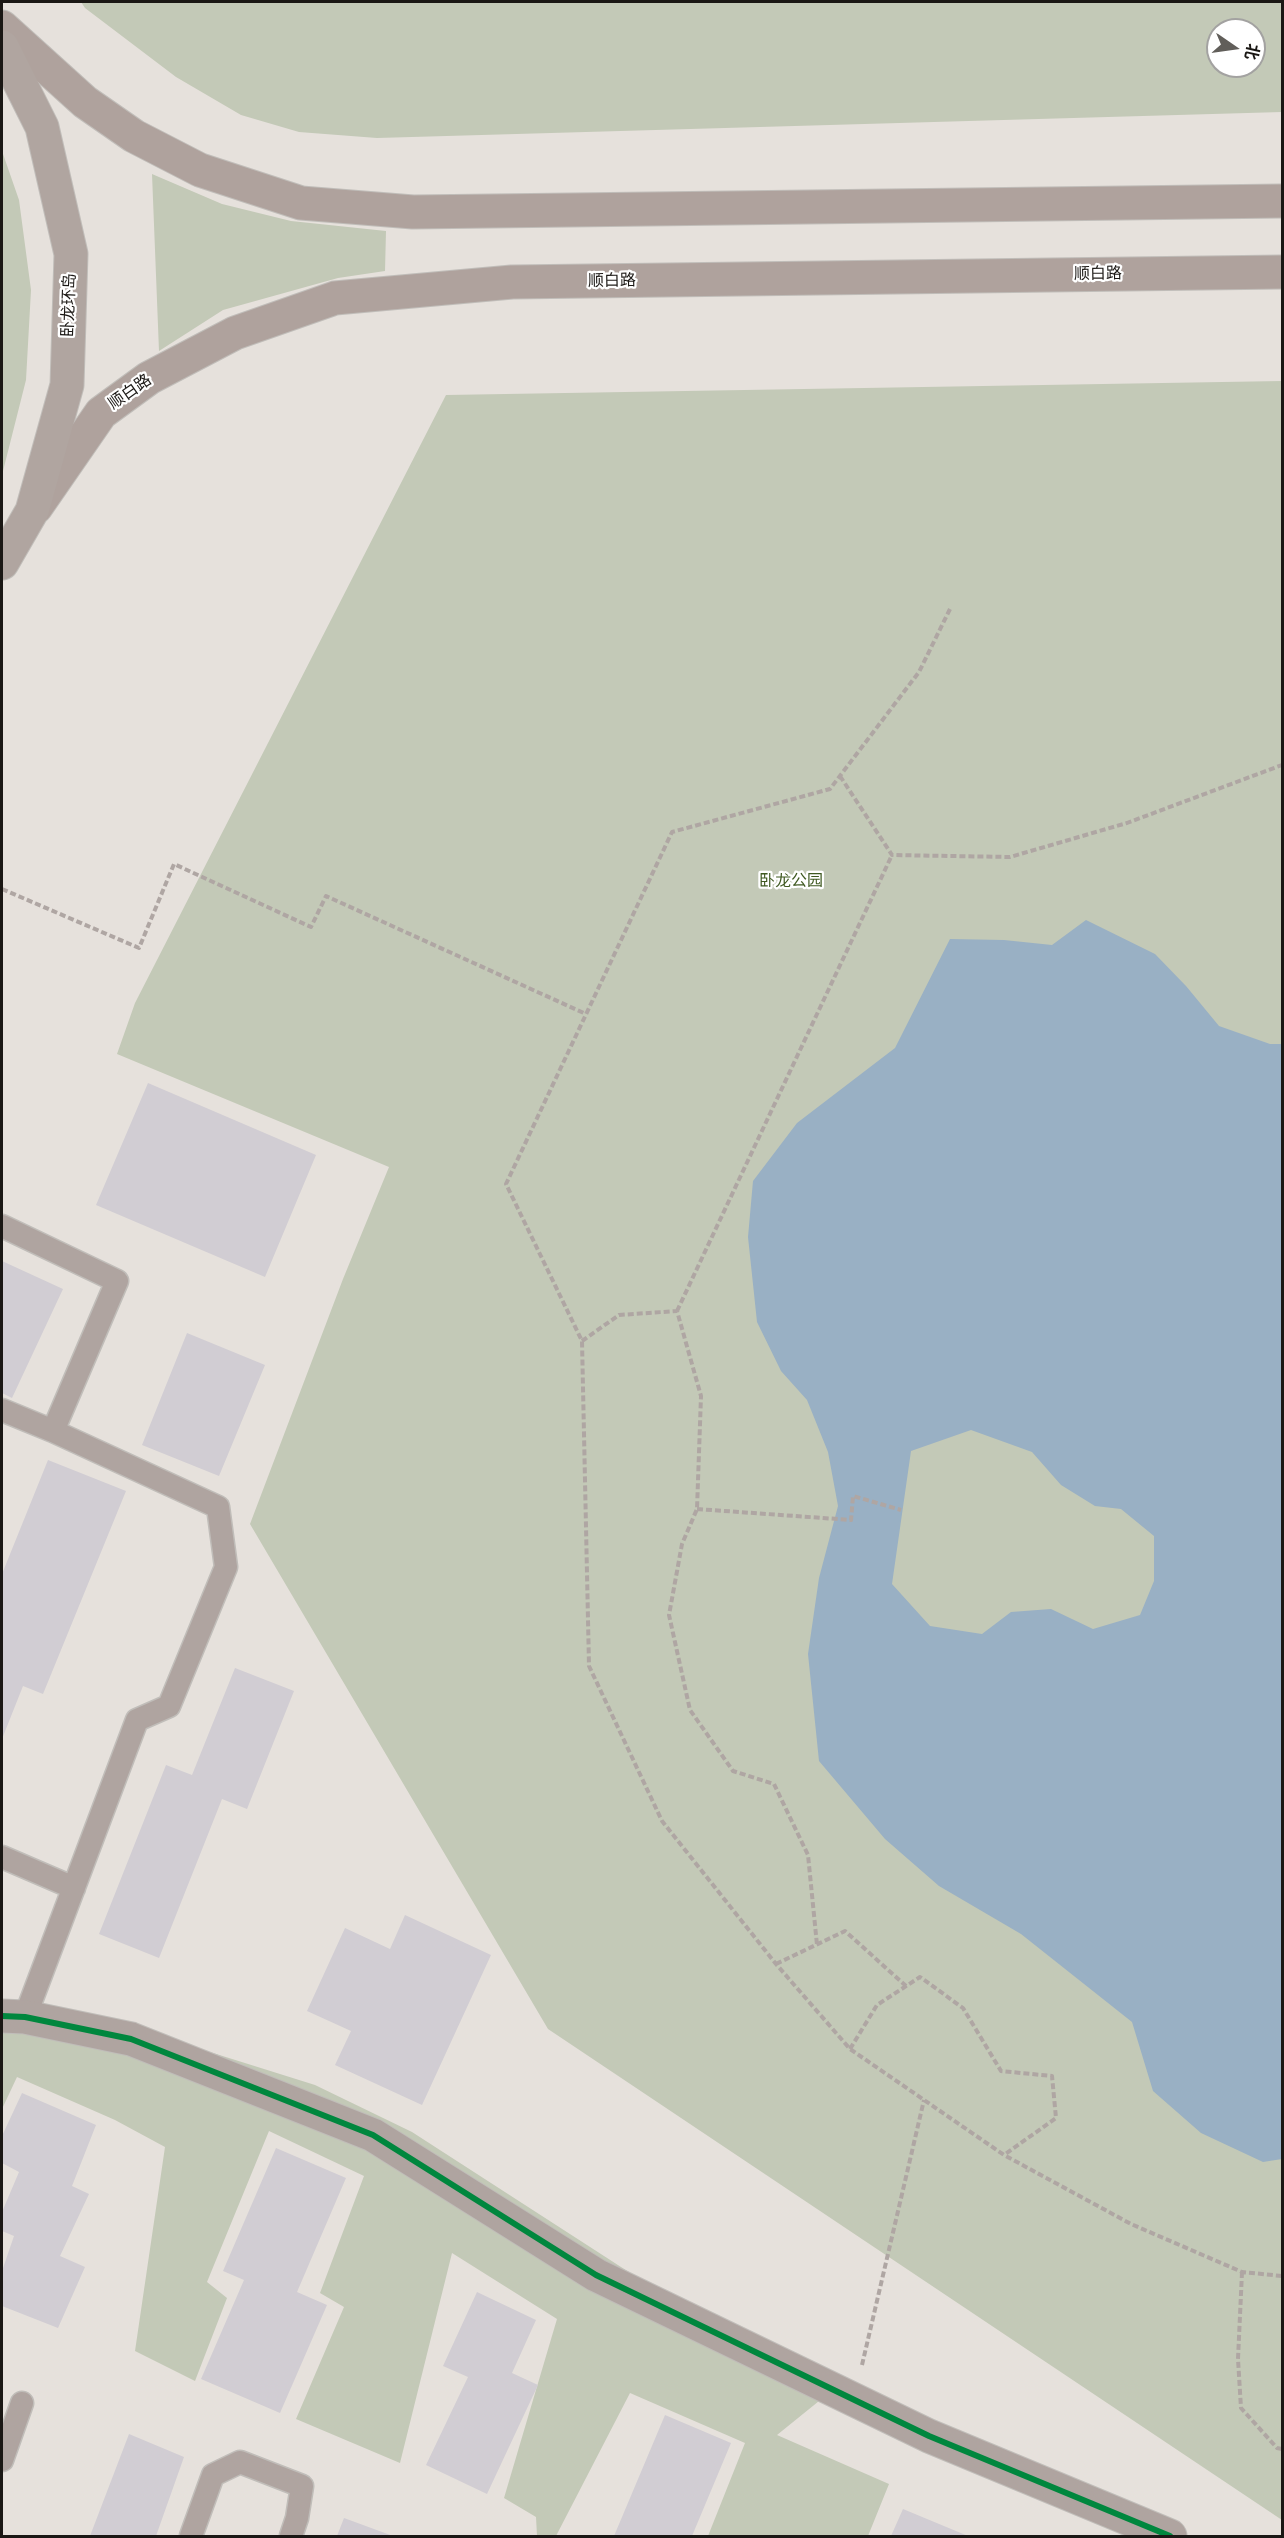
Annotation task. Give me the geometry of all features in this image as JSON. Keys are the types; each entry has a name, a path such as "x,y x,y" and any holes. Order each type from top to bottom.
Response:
{"main road":[{"path":"2,27 85,102 134,136 200,170 301,203 413,212 1282,201"},
{"name":"卧龙环岛","path":"2,47 42,127 70,254 67,385 32,511 2,563"},
{"name":"顺白路","path":"26,520 101,413 141,384 235,333 335,298 512,282 1282,272"}],"street":[{"path":"13,2017 131,2039 373,2135 596,2275 929,2436 1170,2536"}],"lane":[{"path":"2,1226 117,1281 53,1431"},
{"path":"2,1410 53,1431 218,1508 226,1567 169,1706 137,1720 74,1887 13,2017"},
{"path":"2,1857 74,1887"},
{"path":"2,2460 22,2403"},
{"path":"191,2536 213,2475 240,2462 302,2486 297,2518 291,2536"}],"path":[{"path":"950,609 919,672 830,789 672,832 506,1184 582,1341 589,1666 662,1821 776,1964 850,2049 1004,2155 1131,2224 1242,2272 1282,2276"},
{"path":"892,855 1010,857 1127,823 1282,765"},
{"path":"840,776 892,855"},
{"path":"817,1945 808,1855 774,1784 733,1771 690,1710 669,1615 682,1544 697,1509 701,1396 677,1311 892,855"},
{"path":"2,889 139,948 174,864 311,927 326,896 586,1014"},
{"path":"582,1341 619,1315 677,1311"},
{"path":"697,1509 851,1520 853,1496 901,1510"},
{"path":"776,1964 845,1930 906,1986"},
{"path":"850,2049 877,2005 920,1977 963,2008 1001,2071 1052,2076 1056,2118 1004,2155"},
{"path":"846,2396 864,2360 924,2100"},
{"path":"1242,2272 1238,2360 1241,2408 1277,2448 1282,2449"}],"green space":[{"path":"81,2 1282,2 1282,112 377,138 299,132 241,115 176,77 85,8"},
{"path":"2,151 19,200 31,290 26,380 2,475"},
{"path":"152,174 222,204 291,221 386,231 385,271 338,278 223,310 159,351"},
{"name":"卧龙公园","path":"1282,381 1282,2520 548,2029 250,1524 343,1279 389,1167 117,1054 135,1003 446,395"},
{"path":"2,2032 178,2042 315,2085 412,2132 652,2287 845,2380 777,2435 889,2484 868,2536 708,2536 745,2443 630,2393 556,2536 537,2536 536,2517 504,2498 557,2319 452,2253 400,2463 296,2419 344,2307 320,2293 364,2176 269,2131 207,2282 227,2298 195,2381 135,2351 165,2147 115,2120 17,2077 2,2109"}],"water":[{"path":"1086,920 1155,954 1186,986 1219,1026 1270,1044 1282,1044 1282,2159 1263,2162 1201,2133 1153,2091 1132,2022 1021,1934 939,1886 885,1839 819,1761 808,1654 819,1578 838,1506 828,1452 807,1400 781,1371 757,1322 748,1237 753,1181 797,1123 895,1048 950,939 1004,940 1052,945","holes":["971,1430 1032,1452 1061,1485 1095,1506 1121,1509 1154,1536 1154,1581 1140,1615 1093,1629 1051,1609 1011,1612 982,1634 930,1626 892,1584 911,1451"]}],"building":[{"path":"148,1083 316,1155 265,1277 96,1205"},
{"path":"2,1261 63,1289 12,1398 2,1393"},
{"path":"187,1333 265,1365 219,1476 142,1445"},
{"path":"48,1460 126,1491 43,1694 23,1686 2,1739 2,1574"},
{"path":"235,1668 294,1691 247,1809 222,1799 159,1958 99,1934 166,1765 192,1775"},
{"path":"405,1915 491,1955 422,2105 335,2065 351,2031 307,2011 345,1928 390,1949"},
{"path":"22,2093 96,2125 72,2186 89,2194 60,2256 85,2267 58,2328 2,2306 2,2271 14,2236 2,2231 2,2212 19,2172 2,2163 2,2136"},
{"path":"276,2148 346,2178 297,2292 327,2305 280,2413 201,2379 244,2280 223,2271"},
{"path":"477,2292 536,2320 512,2373 538,2385 487,2494 426,2465 468,2377 443,2366"},
{"path":"665,2415 731,2443 692,2536 614,2536"},
{"path":"129,2434 184,2457 156,2536 90,2536"},
{"path":"903,2509 968,2536 891,2536"},
{"path":"344,2518 393,2536 337,2536"}],"cycle path":[{"path":"2,2016 25,2017 131,2039 373,2135 596,2275 929,2436 1170,2536"}]}
